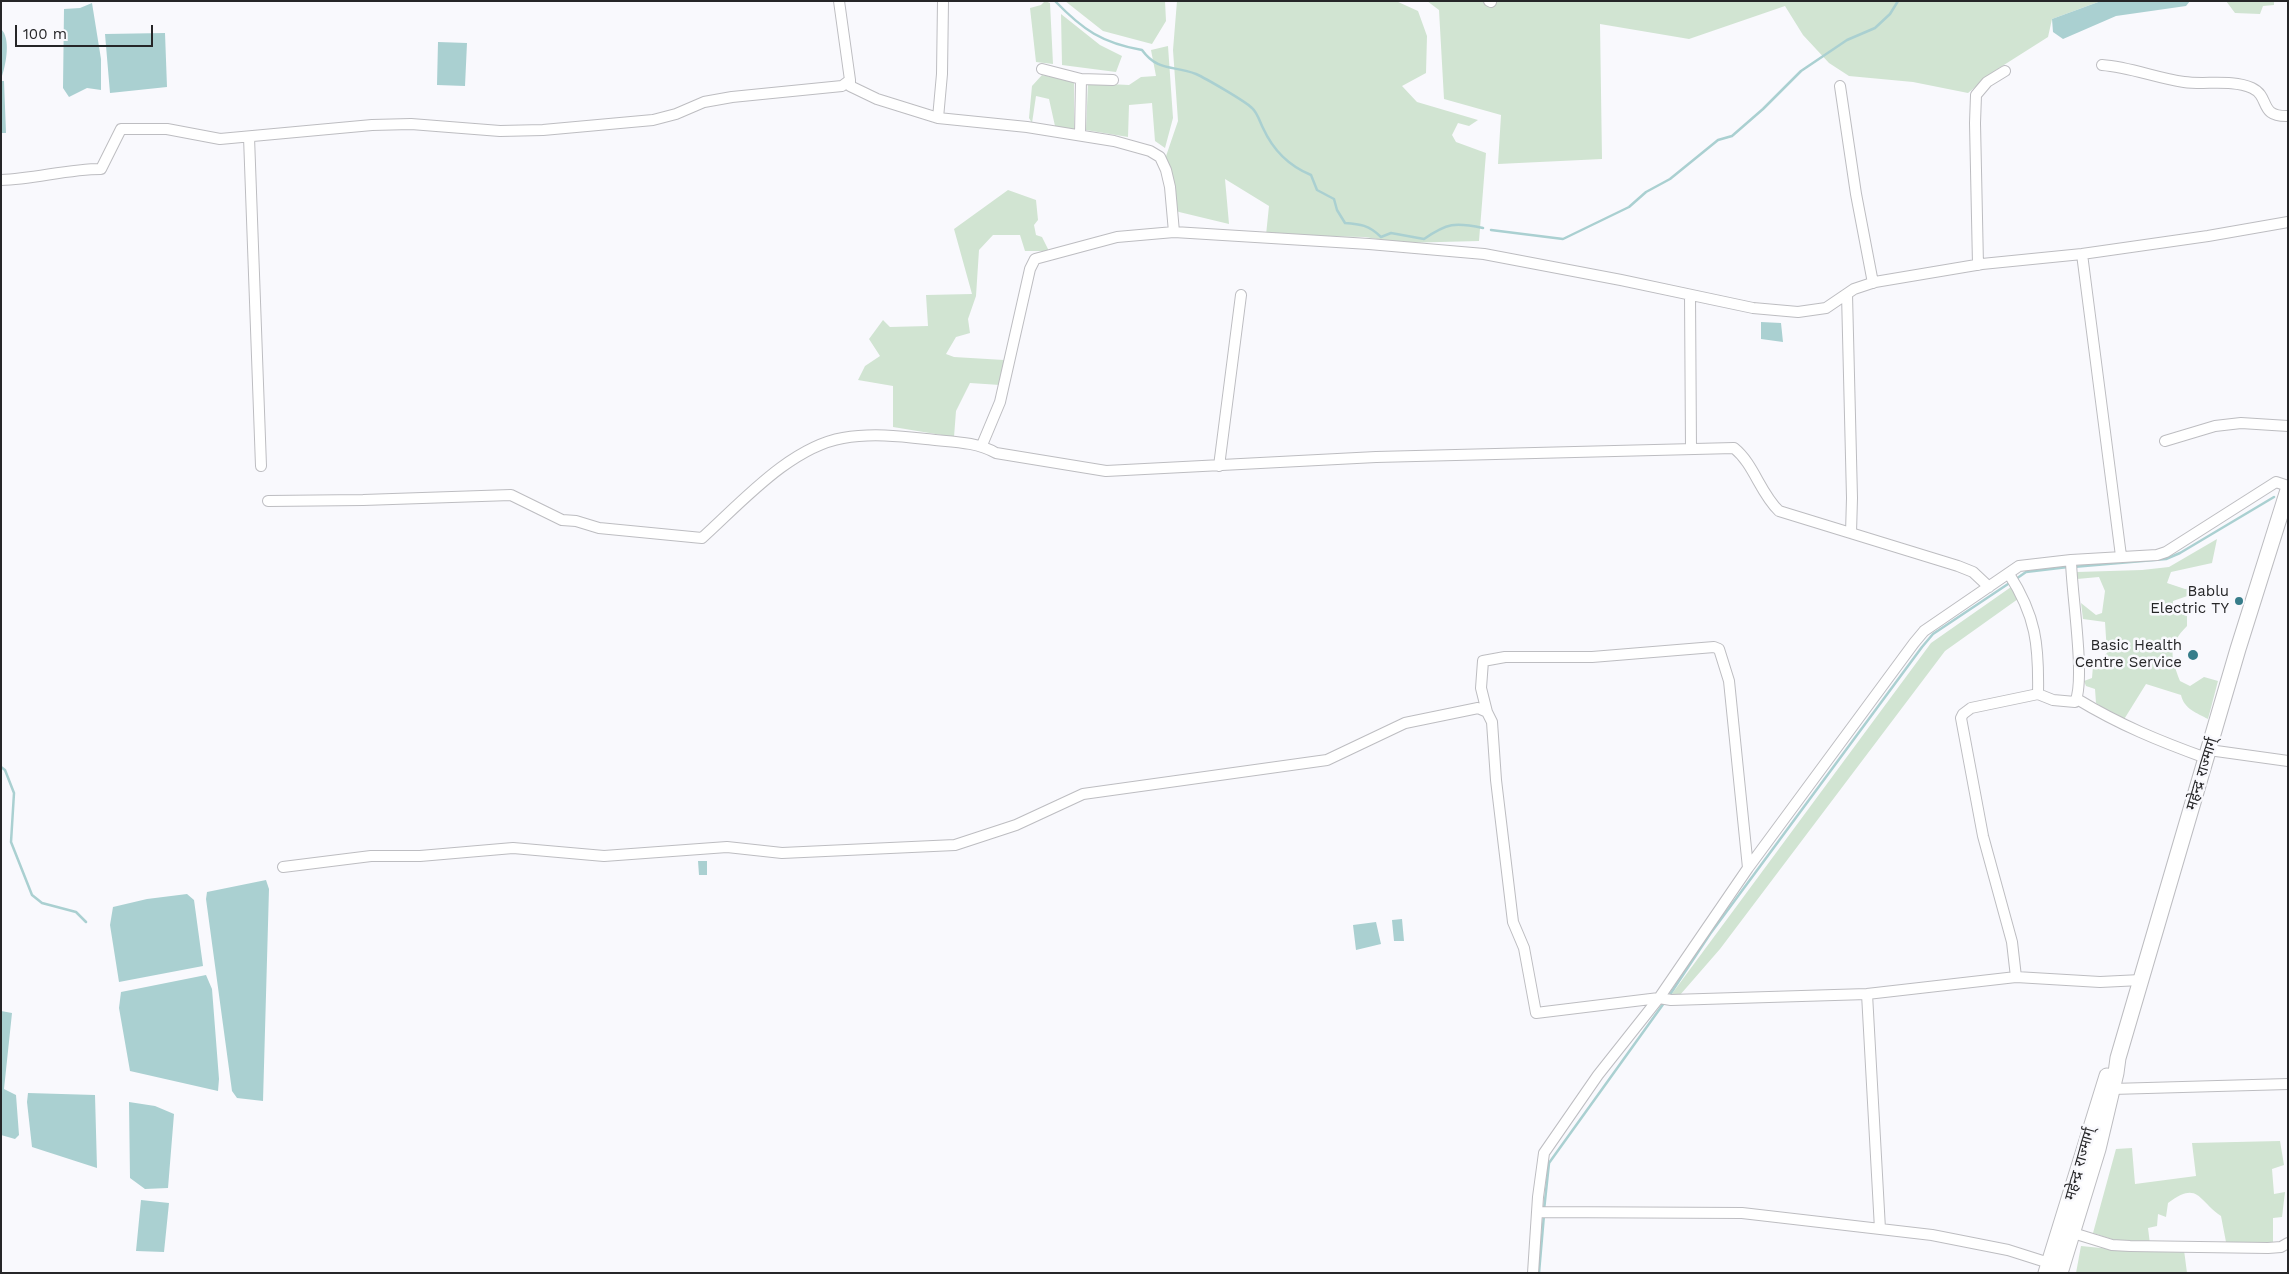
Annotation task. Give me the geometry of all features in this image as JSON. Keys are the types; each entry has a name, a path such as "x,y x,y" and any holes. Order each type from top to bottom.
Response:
{"highway":[{"name":"महेन्द्र राज्मार्ग्","path":"2052,1270 2073,1233 2098,1149 2118,1058 2208,754 2287,499"},
{"name":"महेन्द्र राज्मार्ग्","path":"2052,1270 2103,1084 2118,1058"}],"street":[{"path":"839,1 850,86 877,99 938,118 1026,127 1114,141 1150,151 1160,157 1166,170 1170,187 1174,232"},
{"path":"938,118 942,74 943,1"},
{"path":"2102,65 2124,67 2184,82 2238,84 2253,88 2259,93 2268,112 2277,116 2288,116"},
{"path":"1042,69 1080,79 1113,80"},
{"path":"1978,265 1976,95 1987,82 2005,71"},
{"path":"1080,79 1080,136"},
{"path":"1,180 25,179 79,169 101,169 121,129 167,129 220,139 250,138 372,125 411,124 500,131 543,130 653,120 676,114 704,102 732,97 842,86 850,80"},
{"path":"1840,86 1856,194 1873,283"},
{"path":"250,138 262,466"},
{"path":"982,445 1000,402 1030,269 1035,259 1117,237 1174,232 1369,244 1484,254 1753,308 1798,312 1826,308 1854,289 1873,283 1978,265 2082,254 2208,236 2288,222"},
{"path":"2082,254 2121,556"},
{"path":"1847,294 1852,498 1851,533"},
{"path":"1219,466 1241,295"},
{"path":"1690,295 1691,449"},
{"path":"2165,441 2215,426 2241,424 2288,426"},
{"path":"268,500 362,500 511,495 562,520 576,521 599,528 702,538 795,457 842,438 890,435 982,445 996,452 1106,471 1376,457 1734,448 1742,454 1771,504 1779,511 1973,572 1989,587"},
{"path":"1533,1273 1537,1212 1544,1153 1598,1076 1659,998 1748,868 1924,631 2020,566 2071,560 2157,555 2166,552 2276,482 2288,486"},
{"path":"2071,560 2079,660 2077,699"},
{"path":"2009,574 2025,601 2037,639 2038,694"},
{"path":"1748,868 1729,681 1719,649 1714,647 1592,657 1505,657 1483,661 1481,688 1487,712 1492,722 1496,780 1513,922 1524,948 1536,1013 1659,998 1671,1000 1867,994 2016,977 2100,982 2141,980"},
{"path":"2016,977 2012,942 1983,836 1961,718 1971,708 2038,694 2066,702 2075,702 2077,699"},
{"path":"2077,699 2103,715 2151,739 2208,754 2288,761"},
{"path":"283,867 371,856 420,856 513,848 604,856 727,847 782,852 955,845 1016,825 1083,794 1328,760 1405,723 1478,708 1487,712"},
{"path":"1867,994 1880,1229"},
{"path":"2112,1089 2288,1084"},
{"path":"1537,1212 1742,1213 1913,1232 2008,1250 2052,1270"},
{"path":"2073,1233 2112,1245 2130,1246 2268,1248 2281,1247 2288,1243"}],"green space":[{"path":"1045,1 1050,3 1053,64 1036,62 1030,8 1041,5"},
{"path":"1065,1 1165,1 1166,21 1152,44 1103,31"},
{"path":"1177,1 1396,1 1418,11 1427,36 1426,73 1402,86 1417,102 1478,120 1469,126 1458,123 1452,135 1456,142 1486,153 1479,241 1401,243 1365,237 1266,235 1269,206 1225,179 1229,224 1175,211 1175,186 1164,162 1178,121 1173,50"},
{"path":"1427,1 2101,1 2052,19 2048,37 1996,70 1968,93 1913,82 1849,76 1829,63 1803,35 1785,6 1689,39 1600,24 1602,159 1498,164 1501,115 1444,99 1439,10"},
{"path":"2226,1 2274,1 2274,5 2263,6 2260,14 2235,13"},
{"path":"1061,14 1100,45 1122,56 1116,72 1062,65"},
{"path":"1168,46 1173,118 1165,148 1155,141 1152,103 1129,105 1128,137 1086,130 1088,83 1129,85 1141,77 1156,76 1151,50"},
{"path":"1042,75 1074,81 1074,131 1055,126 1049,99 1036,96 1032,123 1029,118 1032,86"},
{"path":"1008,190 1036,200 1038,220 1034,225 1036,235 1042,237 1049,251 1025,251 1020,235 993,235 979,250 976,296 968,319 970,333 956,337 946,354 954,357 1004,360 1000,385 970,383 956,411 954,437 893,427 893,386 858,380 865,366 880,356 869,339 883,320 890,327 928,326 926,295 972,294 954,229"},
{"path":"2217,539 2212,563 2171,572 2167,583 2185,589 2198,588 2196,593 2173,601 2172,611 2187,616 2187,626 2176,640 2173,658 2180,681 2190,686 2204,677 2218,681 2208,719 2188,707 2181,695 2146,684 2123,721 2096,703 2095,689 2086,686 2084,681 2092,678 2093,666 2107,653 2105,622 2083,619 2081,603 2096,615 2102,613 2105,591 2099,577 2077,579 2077,572 2142,570 2169,567"},
{"path":"2011,587 2018,599 1945,651 1720,949 1680,995 1671,995 1931,643"},
{"path":"2280,1141 2284,1165 2272,1169 2274,1194 2285,1192 2282,1217 2273,1218 2273,1242 2226,1242 2221,1216 2198,1195 2192,1193 2178,1196 2168,1203 2166,1217 2158,1214 2157,1226 2148,1228 2150,1244 2127,1244 2093,1233 2116,1149 2132,1148 2135,1184 2196,1176 2192,1143"},
{"path":"2081,1246 2141,1252 2184,1250 2187,1273 2076,1273"}],"water":[{"path":"2101,1 2190,1 2186,6 2116,16 2063,39 2053,32 2052,19"},
{"path":"92,3 101,59 101,90 87,88 69,97 63,88 64,9 80,8"},
{"path":"1,29 6,38 7,45 2,76"},
{"path":"165,33 167,87 110,93 105,34"},
{"path":"438,42 467,43 465,86 437,85"},
{"path":"1,81 4,81 6,133 1,133"},
{"path":"1761,322 1781,323 1783,342 1761,339"},
{"path":"698,861 707,861 707,875 699,875"},
{"path":"266,880 269,889 263,1101 237,1098 232,1091 206,899 207,892"},
{"path":"187,894 194,900 203,966 119,982 110,925 113,907 147,899"},
{"path":"1402,919 1404,941 1394,941 1392,920"},
{"path":"1376,922 1381,944 1356,950 1353,925"},
{"path":"206,975 212,989 219,1079 218,1091 130,1071 119,1008 121,992"},
{"path":"1,1011 12,1013 4,1089 16,1095 19,1135 15,1139 1,1135"},
{"path":"28,1093 95,1095 97,1168 32,1147 27,1102"},
{"path":"129,1102 155,1106 174,1114 168,1188 145,1189 130,1178"},
{"path":"141,1200 169,1203 164,1252 136,1251"}],"waterway":[{"path":"1055,1 1075,20 1094,34 1115,43 1142,50 1148,57 1160,65 1196,74 1252,108 1277,150 1289,162 1311,175 1317,190 1334,199 1337,210 1345,223 1364,226 1381,237 1391,233 1424,239 1452,225 1483,228"},
{"path":"1491,230 1563,239 1629,207 1646,192 1670,179 1718,140 1732,136 1763,109 1801,71 1847,40 1875,28 1890,14 1898,1"},
{"path":"2073,567 2166,559 2180,553 2274,497"},
{"path":"2016,579 2026,572 2068,567"},
{"path":"1669,996 1710,934 1922,647 1933,634 2011,582"},
{"path":"1,767 5,770 14,793 11,842 32,895 42,903 76,912 86,922"},
{"path":"1544,1210 1549,1163 1664,1003"},
{"path":"1539,1273 1544,1215"}],"place":[{"name":"Bablu Electric TY","path":"2239,601"},
{"name":"Basic Health Centre Service","path":"2193,655"}]}
